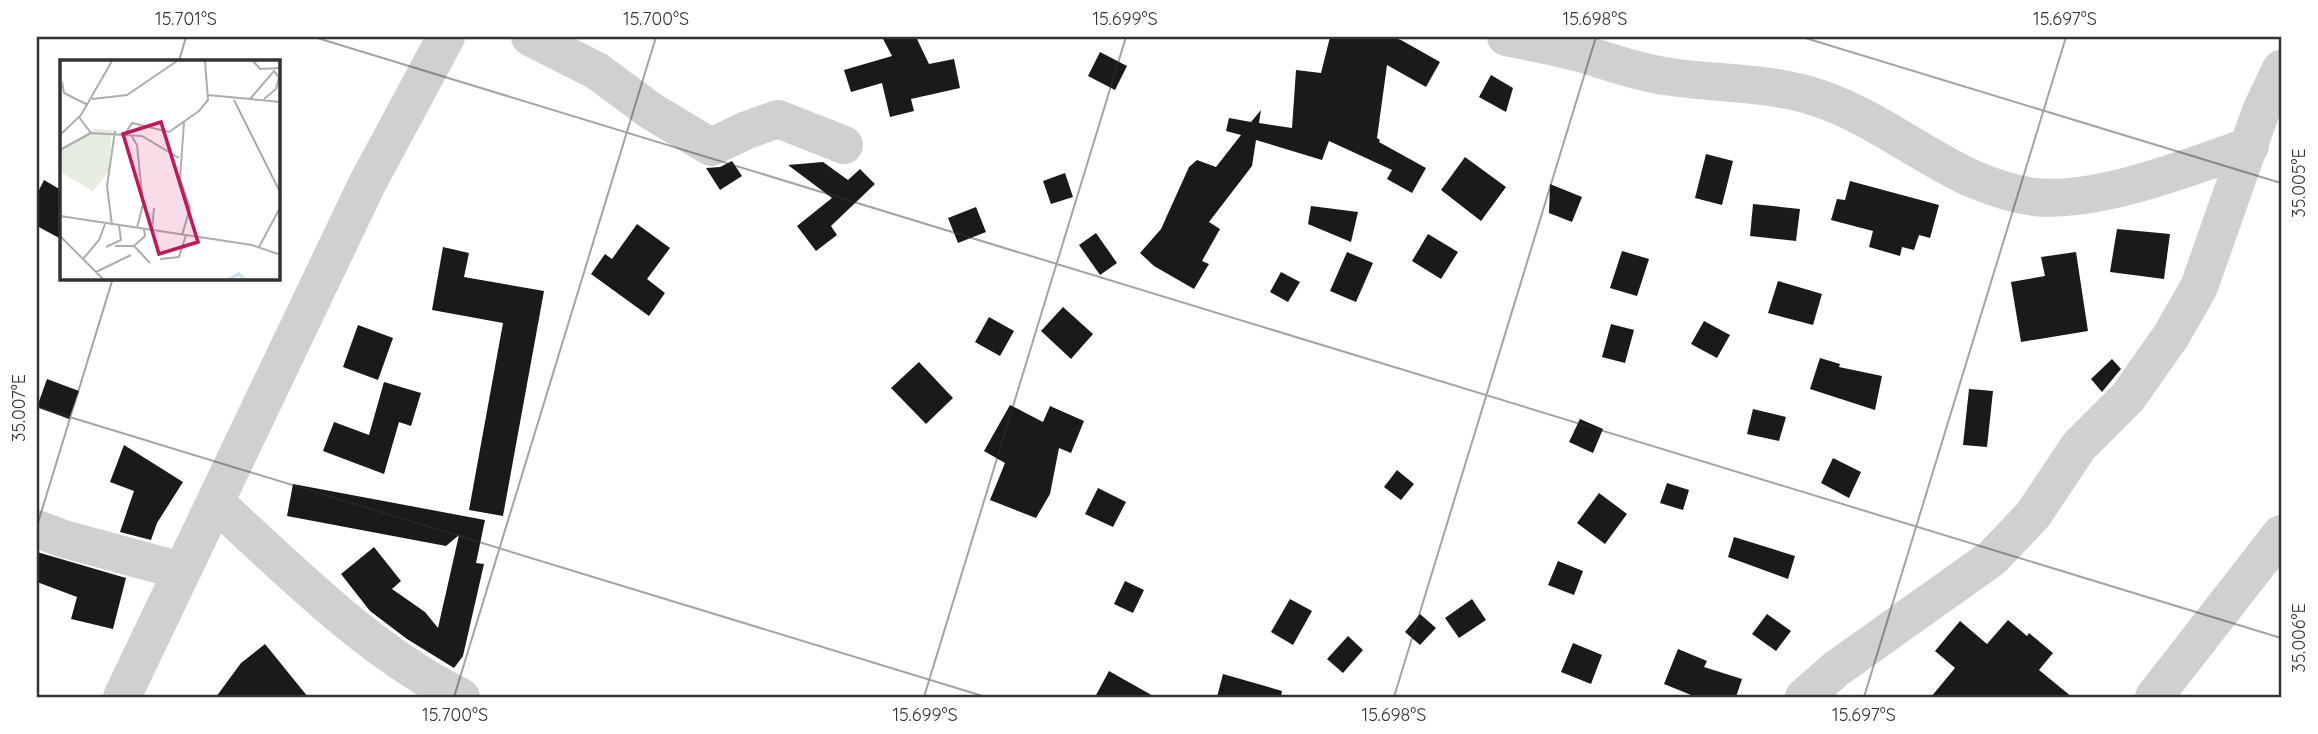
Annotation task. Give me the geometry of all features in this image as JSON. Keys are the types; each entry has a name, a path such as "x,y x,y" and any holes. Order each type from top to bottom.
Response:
{"street":[{"path":"122,697 368,184 446,37"},
{"path":"530,37 597,71 650,111 711,147 778,119 844,145"},
{"path":"1506,37 1649,73 1772,88 1819,98 1972,178 2004,191 2035,197 2073,197 2125,186 2183,170 2250,146"},
{"path":"1804,697 1836,669 1992,558 2033,515 2078,446 2128,397 2171,336 2199,287 2261,111 2281,69"},
{"path":"216,503 325,603 425,680 461,697"},
{"path":"37,529 74,542 182,571"},
{"path":"2154,697 2281,534"}],"building":[{"path":"882,37 916,37 929,64 954,59 960,88 911,99 914,111 890,117 882,83 851,92 844,70 892,56"},
{"path":"1330,37 1391,37 1440,62 1426,87 1387,65 1377,138 1379,142 1426,168 1412,193 1387,179 1392,170 1329,141 1322,160 1256,140 1252,166 1209,222 1220,229 1202,261 1209,264 1194,289 1154,266 1140,253 1161,229 1189,167 1197,160 1216,167 1241,135 1226,131 1229,118 1251,122 1261,110 1259,123 1292,128 1296,70 1321,73"},
{"path":"1100,52 1127,66 1115,90 1088,76"},
{"path":"1491,75 1513,88 1506,112 1479,97"},
{"path":"1706,154 1733,161 1722,205 1695,198"},
{"path":"1465,157 1506,187 1481,221 1441,190"},
{"path":"732,161 742,176 720,190 706,168 720,167"},
{"path":"823,162 848,180 860,169 875,184 831,226 837,235 816,251 797,226 832,198 788,165"},
{"path":"1065,173 1073,197 1051,204 1043,181"},
{"path":"44,180 60,189 60,238 37,226 37,194"},
{"path":"1850,181 1939,205 1930,238 1919,235 1914,250 1902,247 1900,256 1869,247 1873,231 1831,220 1837,199 1845,200"},
{"path":"1550,184 1582,197 1572,222 1549,213"},
{"path":"1753,204 1800,209 1796,241 1750,236"},
{"path":"1311,206 1358,212 1351,242 1308,224"},
{"path":"976,207 986,232 958,243 948,218"},
{"path":"637,224 670,248 647,279 665,293 649,316 591,274 605,254 612,259"},
{"path":"2117,229 2170,234 2164,279 2110,272"},
{"path":"1096,233 1117,263 1100,275 1079,245"},
{"path":"1428,234 1458,252 1441,279 1412,261"},
{"path":"443,247 469,253 464,277 544,291 503,516 469,510 503,323 432,310"},
{"path":"1622,251 1649,259 1637,296 1610,288"},
{"path":"1347,252 1373,263 1356,302 1330,291"},
{"path":"2076,252 2088,331 2021,342 2011,282 2045,276 2041,257"},
{"path":"1281,272 1300,282 1288,302 1270,292"},
{"path":"1778,281 1822,294 1813,325 1768,313"},
{"path":"1063,307 1093,334 1071,359 1041,331"},
{"path":"989,317 1014,331 1000,356 975,342"},
{"path":"1704,321 1730,335 1717,358 1691,344"},
{"path":"1611,324 1634,330 1625,363 1602,357"},
{"path":"358,325 393,338 378,380 343,367"},
{"path":"1820,358 1840,364 1839,367 1882,376 1875,410 1810,389"},
{"path":"2112,359 2121,369 2102,392 2091,379"},
{"path":"919,362 953,398 926,424 891,388"},
{"path":"47,379 79,391 69,419 37,407"},
{"path":"384,382 421,393 411,426 399,422 384,474 323,451 334,422 369,435"},
{"path":"1969,389 1993,391 1987,447 1963,445"},
{"path":"1010,405 1043,422 1050,406 1084,421 1071,453 1059,448 1050,494 1036,518 990,500 1005,463 984,451"},
{"path":"1753,409 1786,417 1779,441 1747,434"},
{"path":"1580,419 1603,429 1593,453 1569,442"},
{"path":"124,445 183,482 157,523 151,540 120,532 134,491 110,482"},
{"path":"1833,458 1861,472 1849,498 1821,483"},
{"path":"1397,470 1414,484 1401,500 1384,487"},
{"path":"1667,483 1689,490 1683,510 1660,503"},
{"path":"293,484 485,520 476,563 484,564 463,656 454,668 407,639 370,611 341,574 374,547 401,581 392,589 425,612 438,628 459,535 446,546 287,516"},
{"path":"1098,488 1126,502 1113,527 1085,514"},
{"path":"1599,493 1627,514 1605,544 1577,523"},
{"path":"1734,537 1795,556 1788,579 1728,557"},
{"path":"37,552 126,578 113,629 71,619 77,597 37,582"},
{"path":"1558,561 1583,571 1574,595 1548,585"},
{"path":"1125,581 1144,590 1133,613 1114,604"},
{"path":"1290,599 1312,611 1293,645 1271,632"},
{"path":"1472,599 1486,620 1459,638 1445,618"},
{"path":"1420,614 1436,628 1420,645 1405,632"},
{"path":"1767,614 1791,631 1776,651 1752,634"},
{"path":"2008,620 2053,653 2039,670 2072,697 1931,697 1955,668 1935,651 1960,621 1987,644"},
{"path":"1348,636 1363,650 1343,673 1327,659"},
{"path":"1573,643 1602,655 1591,684 1561,672"},
{"path":"265,644 308,697 216,697 241,663"},
{"path":"1678,649 1707,661 1704,667 1742,679 1736,697 1696,697 1664,684"},
{"path":"1109,671 1155,697 1095,697"},
{"path":"1223,674 1282,691 1281,697 1217,697"}]}
